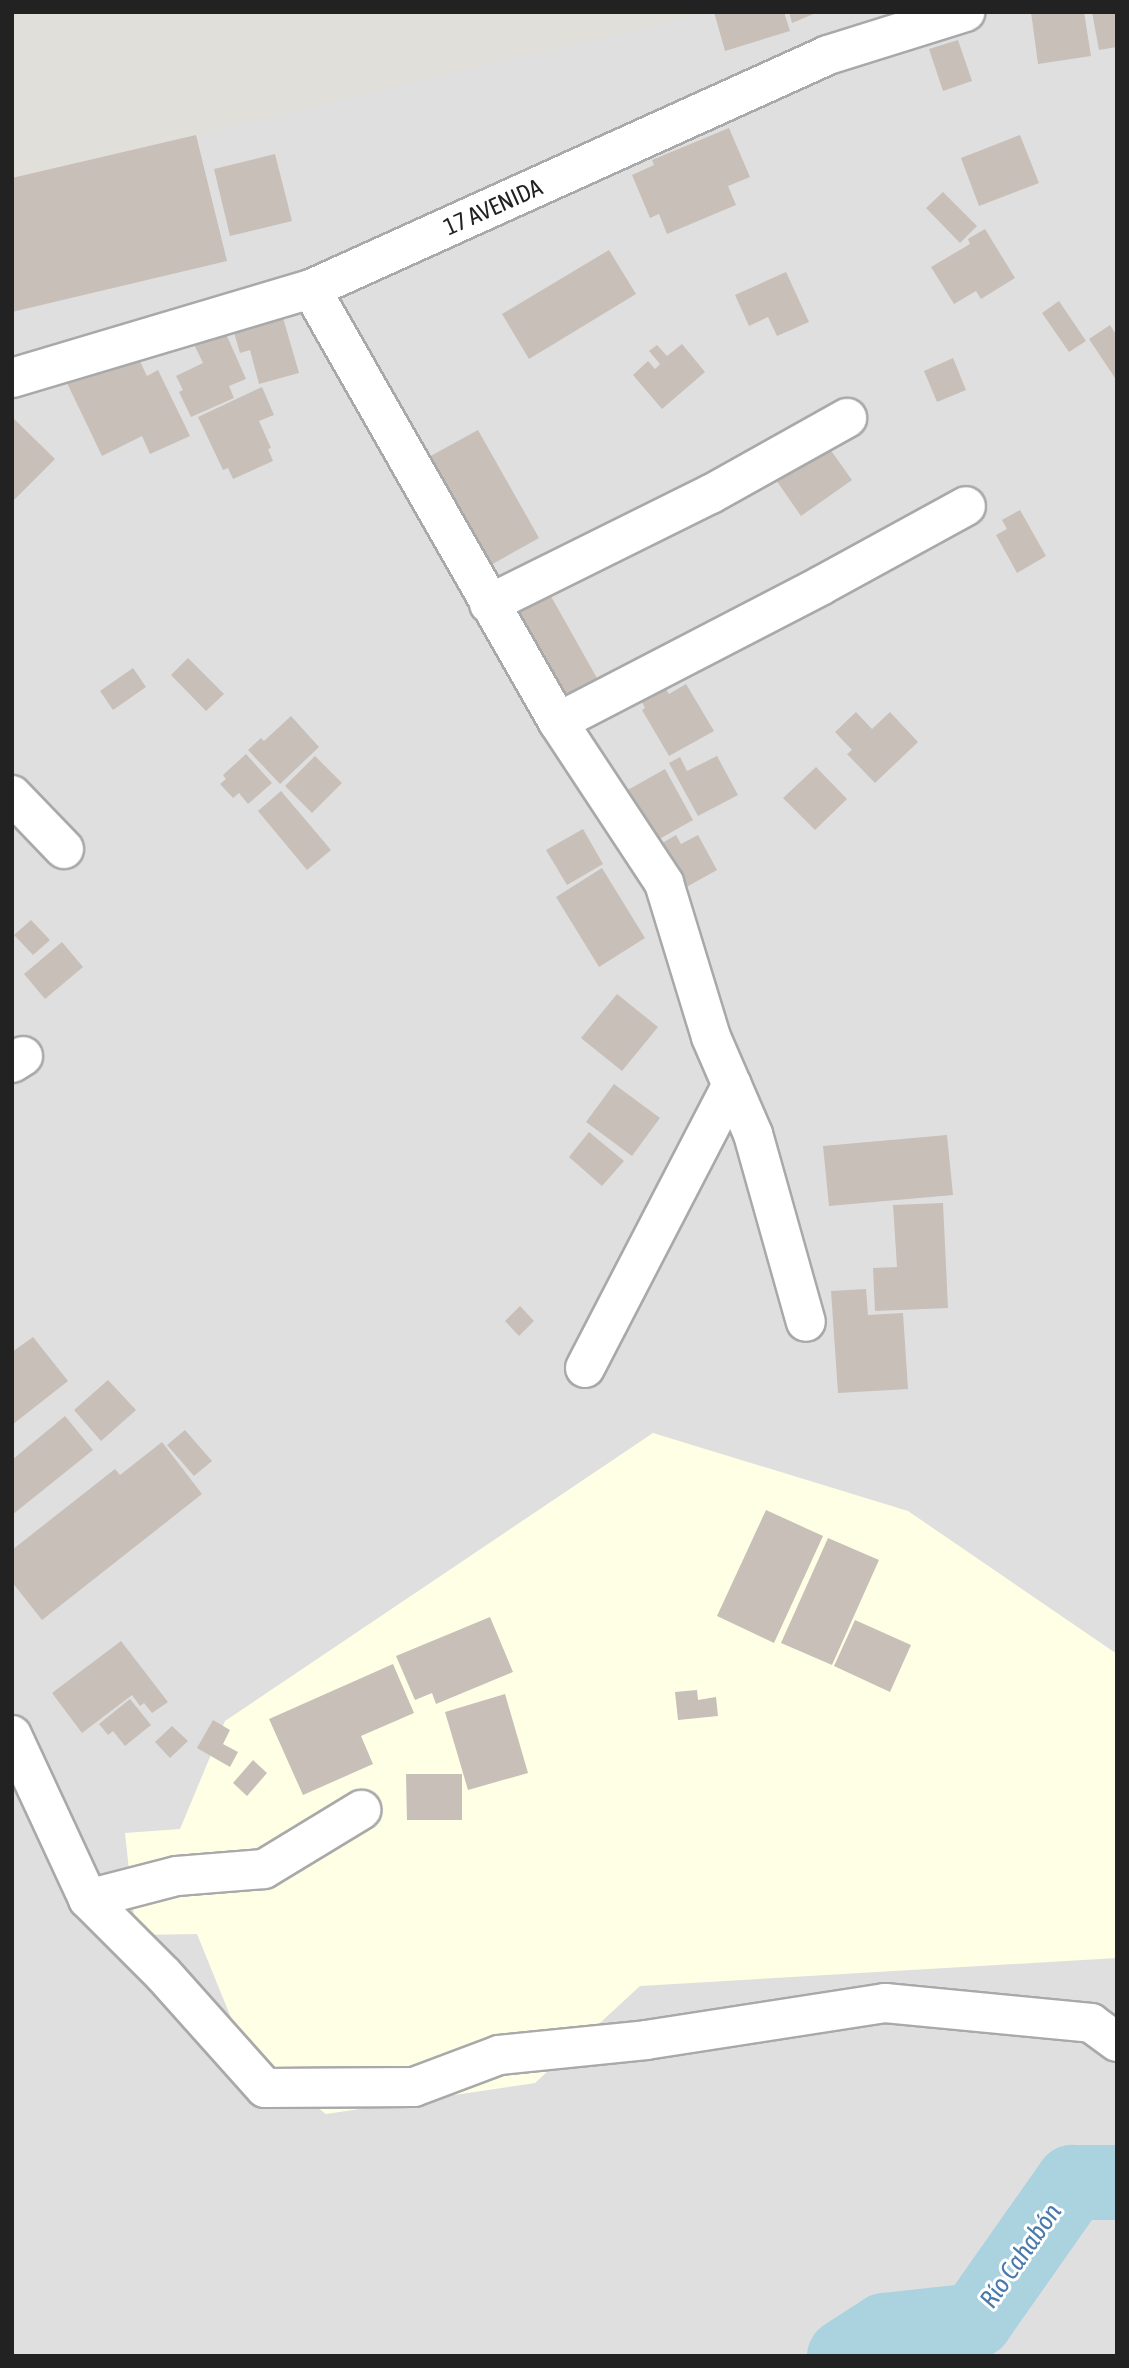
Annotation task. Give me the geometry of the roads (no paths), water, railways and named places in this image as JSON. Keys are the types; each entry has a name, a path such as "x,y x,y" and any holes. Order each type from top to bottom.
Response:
{"street":[{"name":"17 AVENIDA","path":"12,378 311,289 828,55 965,12"},
{"path":"311,289 558,722 664,883 711,1037 753,1134 806,1322"},
{"path":"489,604 711,494 847,418"},
{"path":"558,722 822,585 967,506"},
{"path":"12,796 64,849"},
{"path":"585,1368 732,1085"},
{"path":"12,1735 88,1899 163,1974 265,2088 414,2087 499,2055 646,2040 885,2003 1091,2023 1117,2042"},
{"path":"88,1899 177,1876 264,1869 361,1810"}],"waterway":[{"name":"Río Cahabón","path":"844,2356 884,2330 975,2320 1072,2182 1117,2182"}]}
